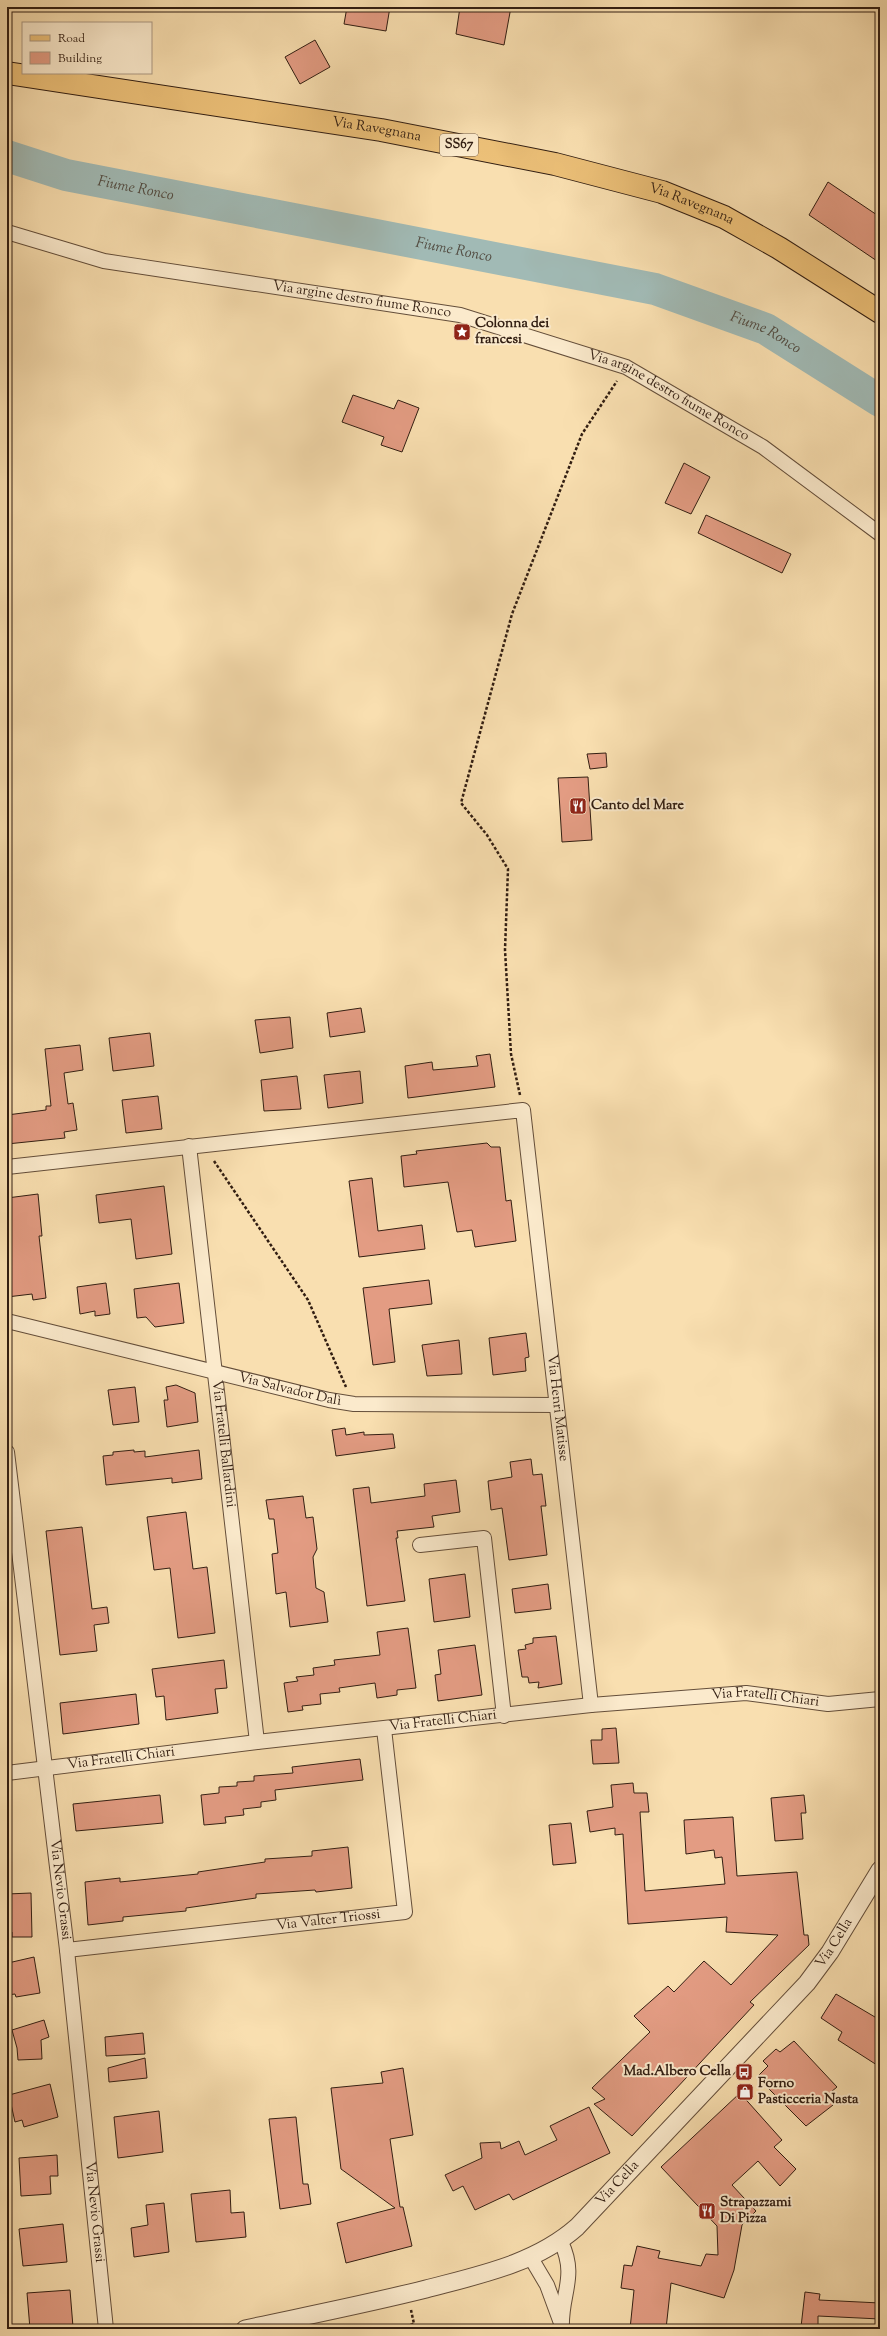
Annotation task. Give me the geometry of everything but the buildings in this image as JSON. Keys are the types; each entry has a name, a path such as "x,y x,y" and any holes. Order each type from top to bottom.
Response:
{"main road":[{"name":"Via Ravegnana","path":"7,73 381,130 555,164 662,192 724,217 779,248 880,312"}],"street":[{"name":"Via argine destro fiume Ronco","path":"7,232 104,261 460,315 626,367 763,447 880,534"},
{"path":"7,1167 203,1144 524,1110"},
{"name":"Via Henri Matisse","path":"524,1110 556,1405 591,1705"},
{"name":"Via Fratelli Ballardini","path":"189,1146 257,1742"},
{"name":"Via Salvador Dalì","path":"7,1321 215,1372 354,1404 556,1405"},
{"name":"Via Nevio Grassi","path":"7,1452 67,1950 106,2329"},
{"path":"420,1546 484,1538 504,1716"},
{"name":"Via Fratelli Chiari","path":"7,1773 257,1742 504,1716 591,1705 746,1693 828,1704 880,1699"},
{"name":"Via Valter Triossi","path":"67,1950 406,1912 384,1729"},
{"name":"Via Cella","path":"245,2329 408,2293 472,2277 532,2258 561,2242 577,2228 807,1983 830,1952 880,1870"},
{"path":"561,2242 568,2256 569,2272 562,2327"},
{"path":"532,2258 547,2285 562,2327"}],"path":[{"path":"524,1110 511,1054 505,950 508,869 487,835 461,803 512,614 582,434 626,367"},
{"path":"203,1144 308,1300 326,1345 354,1404"},
{"path":"391,2329 414,2324 408,2293"}],"waterway":[{"name":"Fiume Ronco","path":"7,156 66,175 655,289 766,329 880,401"}],"place":[{"name":"Colonna dei francesi","path":"462,332"},
{"name":"Canto del Mare","path":"578,806"},
{"name":"Mad.Albero Cella","path":"744,2072"},
{"name":"Forno Pasticceria Nasta","path":"745,2092"},
{"name":"Strapazzami Di Pizza","path":"707,2211"}]}
